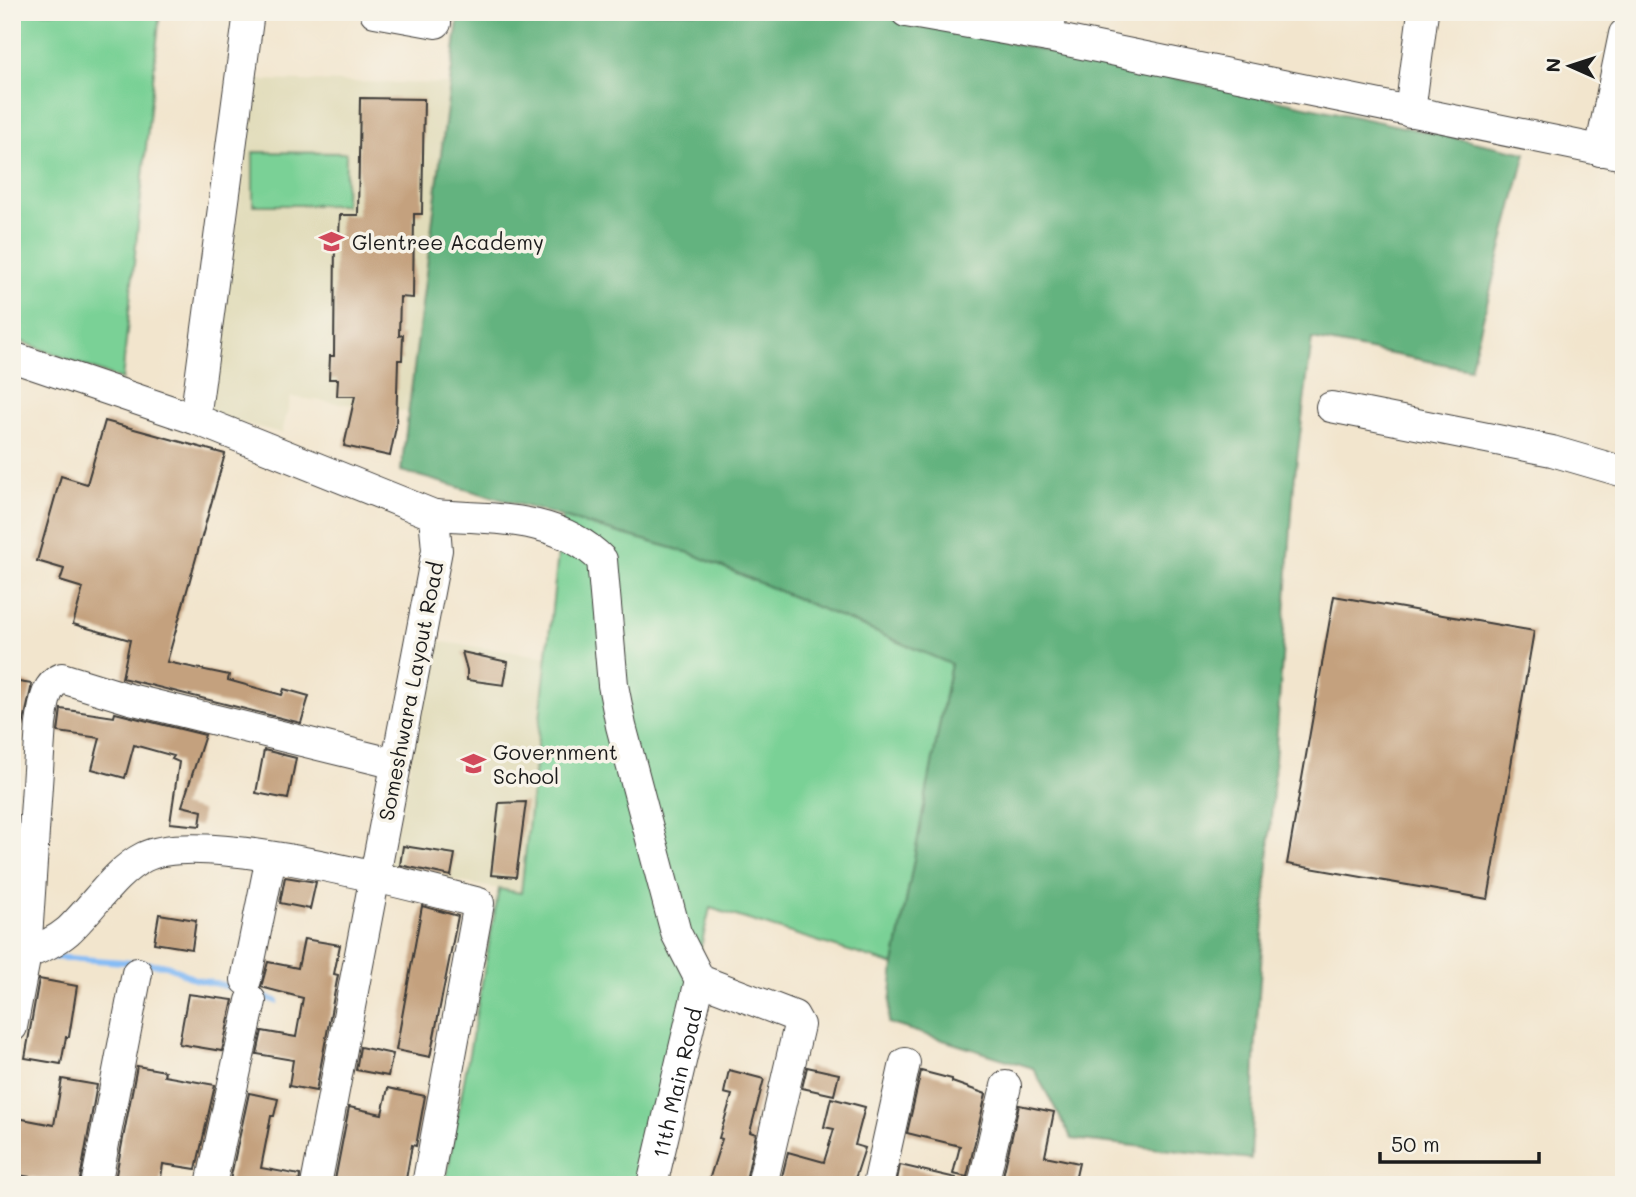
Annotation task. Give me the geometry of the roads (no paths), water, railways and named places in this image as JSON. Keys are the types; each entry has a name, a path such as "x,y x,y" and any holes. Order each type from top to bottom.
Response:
{"street":[{"path":"195,419 249,12"},
{"path":"375,12 436,23"},
{"path":"906,12 1050,25 1410,112 1612,153 1624,34"},
{"path":"1410,112 1423,12"},
{"path":"12,357 195,419 434,515 524,521 566,533 588,545 602,560 613,685 621,726 676,933 700,980 793,1016 799,1025 761,1185"},
{"path":"1331,407 1552,451 1624,472"},
{"name":"Someshwara Layout Road","path":"316,1185 437,550 434,515"},
{"path":"12,1027 26,954 41,724 48,689 53,681 62,678 130,699 396,764"},
{"path":"26,954 50,944 67,932 114,881 143,857 167,849 223,851 271,857 374,876 479,903 427,1185"},
{"path":"211,1185 271,857"},
{"path":"96,1185 137,973"},
{"name":"11th Main Road","path":"652,1185 700,980"},
{"path":"878,1185 905,1063"},
{"path":"983,1185 1006,1086"}],"waterway":[{"path":"52,957 167,965 194,979 240,989"},
{"path":"257,995 276,1001"}],"place":[{"name":"Glentree Academy","path":"332,241"},
{"name":"Government School","path":"473,763"}]}
